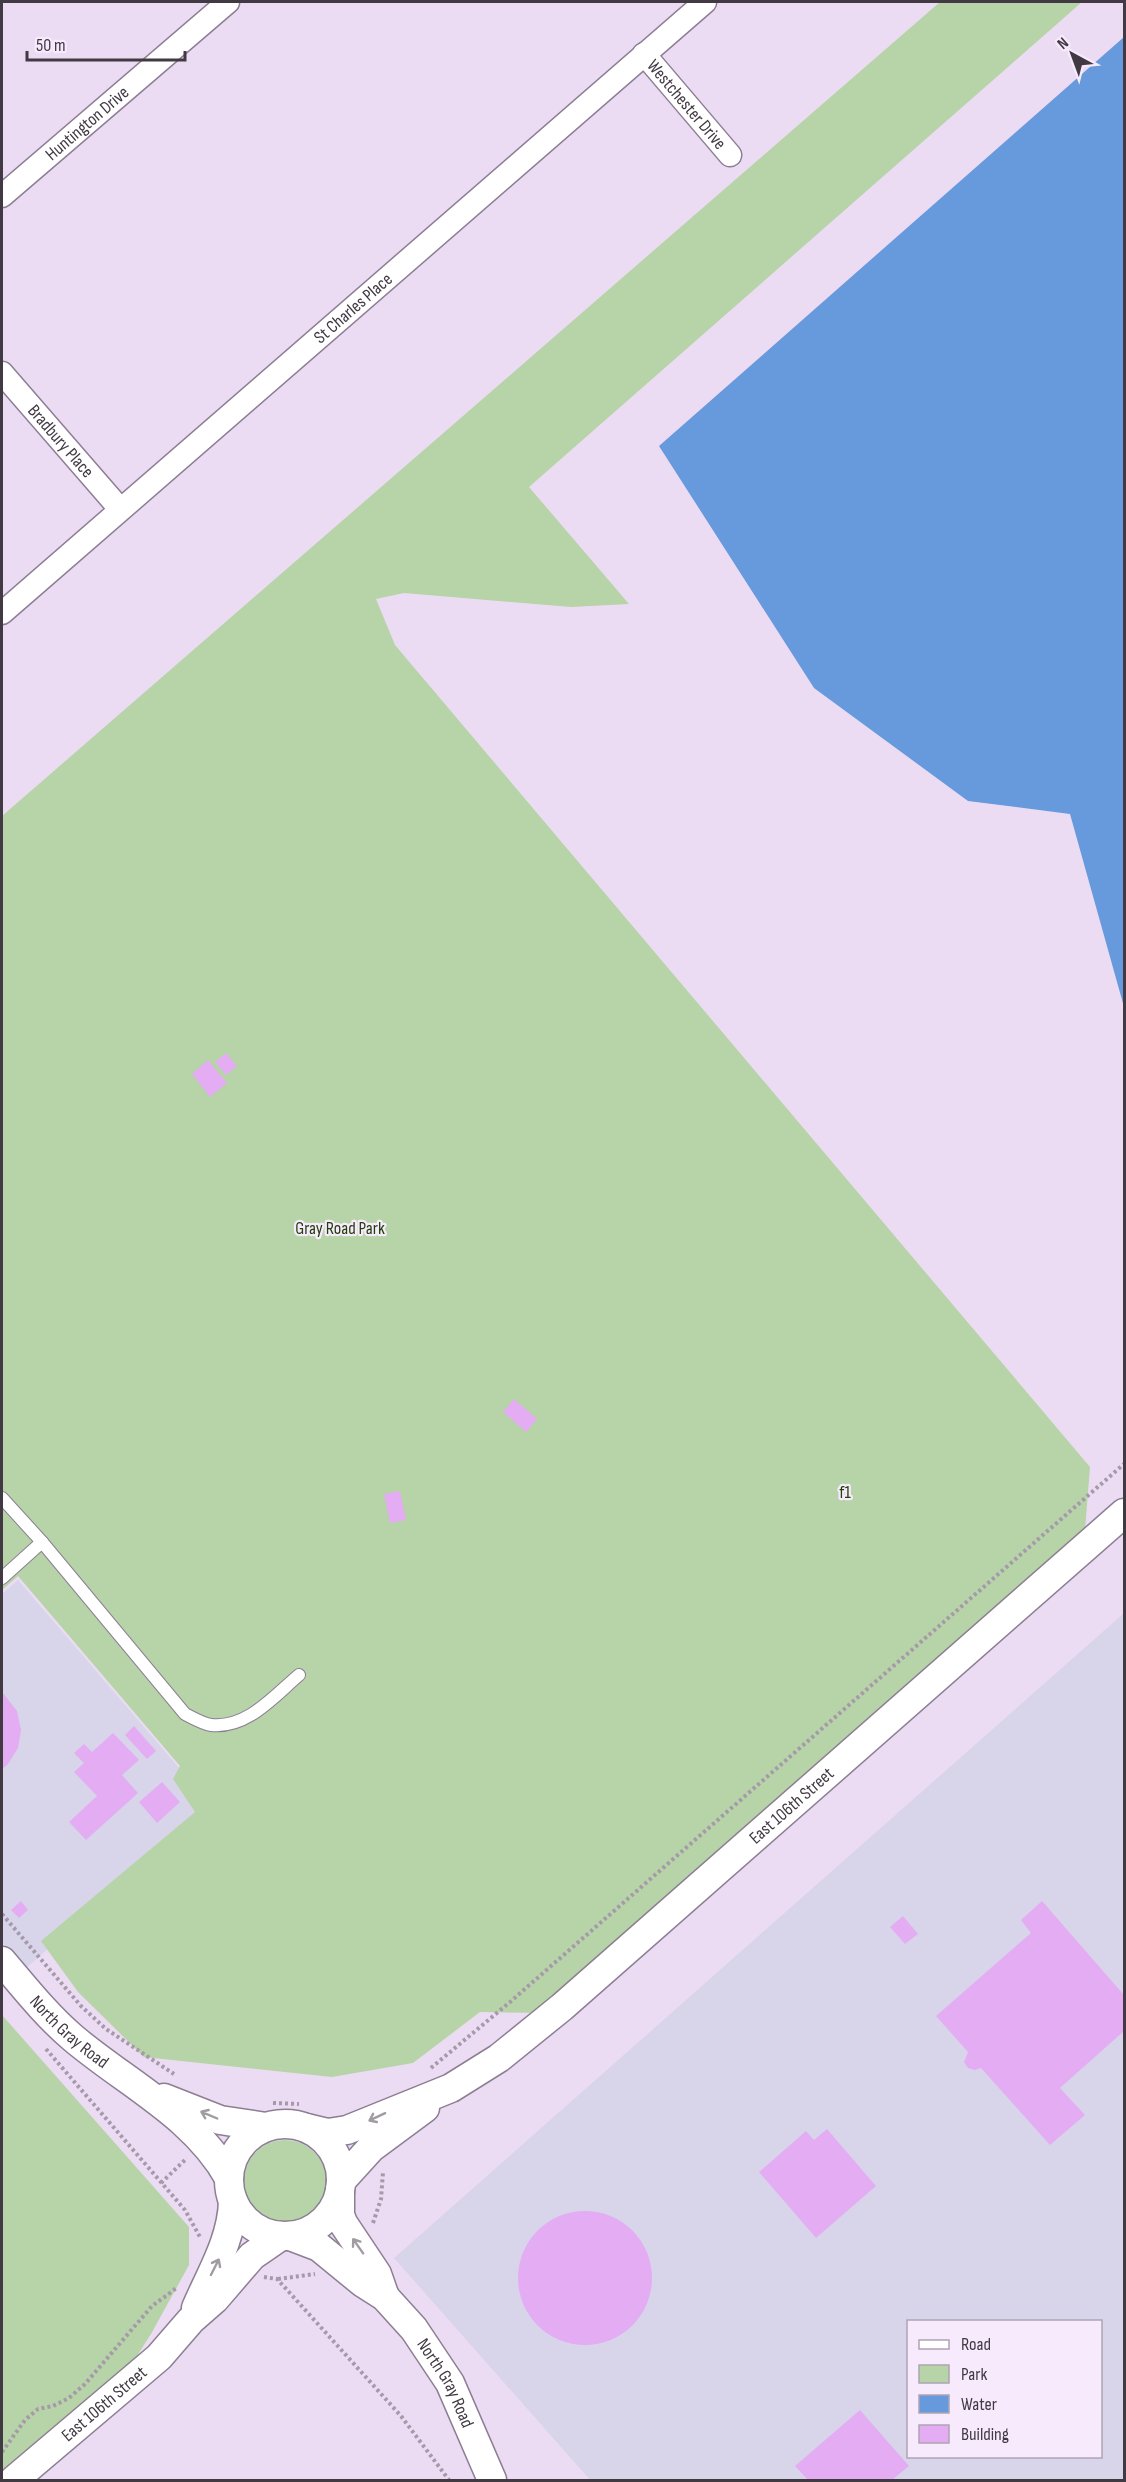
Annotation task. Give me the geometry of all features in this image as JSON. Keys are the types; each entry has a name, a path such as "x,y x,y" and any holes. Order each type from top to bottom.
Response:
{"street":[{"name":"Huntington Drive","path":"2,196 228,2"},
{"name":"St Charles Place","path":"2,613 705,2"},
{"name":"Westchester Drive","path":"644,54 730,155"},
{"name":"Bradbury Place","path":"2,373 120,509"},
{"name":"East 106th Street","path":"341,2185 371,2148 451,2088 499,2058 547,2020 1125,1513"},
{"name":"North Gray Road","path":"2,1961 71,2037 145,2092 214,2152 231,2190"},
{"name":"East 106th Street","path":"306,2117 328,2133 347,2130 451,2088"},
{"name":"North Gray Road","path":"145,2092 220,2120 267,2115"},
{"path":"267,2115 294,2124 306,2117 329,2145 338,2162 341,2185 336,2204 317,2226 304,2233 285,2236 257,2229 247,2221 231,2190 232,2162 240,2147 267,2115"},
{"name":"North Gray Road","path":"341,2185 340,2215 343,2223 377,2274 385,2297"},
{"name":"East 106th Street","path":"191,2320 223,2251 231,2221 231,2190"},
{"name":"East 106th Street","path":"14,2481 159,2357 256,2252 285,2236"},
{"name":"North Gray Road","path":"285,2236 319,2247 363,2283 385,2297 414,2329 441,2368 457,2398 492,2481"}],"lane":[{"path":"2,1498 42,1542 185,1714 209,1725 231,1725 258,1711 298,1675"},
{"path":"2,1578 42,1542"}],"path":[{"path":"423,2073 432,2068 510,2002 1125,1464"},
{"path":"2,1914 81,2006 106,2029 183,2079"},
{"path":"45,2048 193,2220 202,2242"},
{"path":"267,2115 306,2117"},
{"path":"161,2183 192,2152"},
{"path":"370,2229 381,2199 383,2166"},
{"path":"255,2274 277,2279 320,2273"},
{"path":"277,2279 401,2416 448,2481"},
{"path":"2,2452 25,2420 38,2409 52,2406 69,2398 97,2373 152,2306 180,2284"}],"shaded area":[{"path":"18,1580 211,1805 25,1969 2,1942 2,1594"},
{"path":"1124,1613 1124,2480 590,2480 394,2258"}],"green space":[{"path":"940,2 1082,2 529,487 629,604 571,607 404,593 376,599 395,645 1090,1467 1084,1543 543,2013 480,2012 413,2063 332,2077 144,2057 78,1992 41,1941 195,1812 173,1779 180,1766 18,1576 2,1590 2,816"},
{"path":"2,2015 189,2227 189,2265 151,2334 117,2387 2,2480"},
{"path":"277,2140 293,2140 308,2147 319,2158 326,2173 323,2197 314,2210 293,2222 277,2222 262,2215 251,2204 244,2189 244,2173 251,2158 262,2147"}],"water":[{"path":"1124,37 1124,1007 1070,814 968,801 814,688 659,446"}],"building":[{"path":"226,1053 237,1066 226,1075 215,1062"},
{"path":"208,1060 227,1083 210,1097 192,1074"},
{"path":"514,1399 537,1419 526,1432 503,1412"},
{"path":"400,1491 406,1520 390,1523 384,1494"},
{"path":"2,1692 17,1711 21,1730 18,1748 2,1769"},
{"path":"134,1726 156,1751 147,1759 125,1735"},
{"path":"113,1733 139,1760 122,1775 138,1793 86,1840 69,1822 97,1796 74,1772 84,1763 74,1753 84,1744 92,1752"},
{"path":"162,1782 180,1802 157,1823 139,1802"},
{"path":"21,1901 28,1910 19,1918 11,1910"},
{"path":"1042,1901 1124,1995 1124,2031 1060,2088 1085,2115 1050,2145 981,2068 975,2070 968,2068 964,2062 968,2052 936,2016 1031,1933 1021,1920"},
{"path":"903,1916 918,1934 905,1944 890,1927"},
{"path":"827,2129 876,2186 816,2238 759,2172 806,2131 814,2140"},
{"path":"585,2211 611,2216 632,2231 647,2252 652,2278 647,2304 632,2325 611,2340 585,2345 559,2340 538,2325 523,2304 518,2278 523,2252 538,2231 559,2216"},
{"path":"860,2410 909,2466 892,2480 808,2480 795,2466"}],"park label":[{"name":"Gray Road Park","path":"340,1228"},
{"name":"f1","path":"845,1492"}]}
